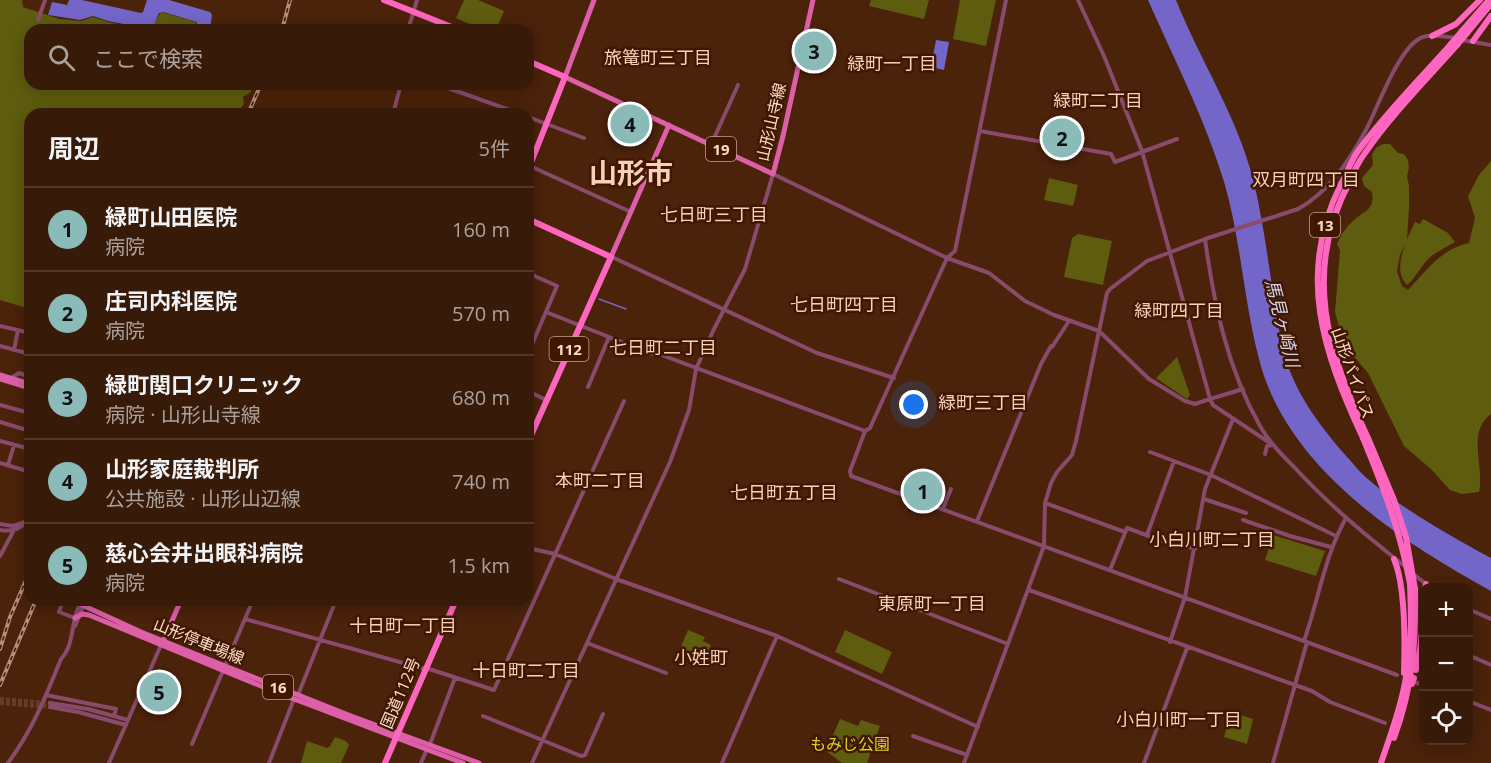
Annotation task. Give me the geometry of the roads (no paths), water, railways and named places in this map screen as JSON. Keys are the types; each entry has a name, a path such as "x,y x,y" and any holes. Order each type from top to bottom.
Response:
{"highway":[{"path":"384,0 445,24"},
{"path":"1432,36 1456,24 1480,0"},
{"name":"山形バイパス","path":"1465,32 1489,0"},
{"name":"山形バイパス","path":"1383,763 1403,715 1408,693 1416,640 1412,586 1396,523 1381,479 1365,438 1347,405 1322,329 1317,296 1320,241 1334,198 1357,153 1491,4"},
{"path":"1473,41 1491,16"},
{"path":"534,63 565,76 534,155"},
{"path":"534,222 611,257"},
{"name":"112","path":"534,429 611,257"},
{"path":"1394,559 1398,567 1403,617 1403,691"},
{"name":"山形バイパス","path":"1383,763 1396,722 1408,664 1412,586"},
{"name":"国道112号","path":"385,763 453,606"},
{"path":"1403,715 1414,681 1421,637"}],"main road":[{"path":"565,76 594,0"},
{"name":"山形山寺線","path":"565,76 773,174 813,0"},
{"path":"611,257 669,125"},
{"path":"0,377 10,378 16,382"},
{"path":"0,377 24,384"},
{"name":"山形停車場線","path":"89,606 162,643"},
{"path":"162,643 178,606"},
{"name":"山形停車場線","path":"77,617 82,614 89,615 296,697 478,763"},
{"name":"山形停車場線","path":"429,747 463,763"}],"street":[{"path":"38,20 45,0"},
{"path":"410,24 417,0"},
{"path":"1006,0 955,251 947,258 894,378 870,428 865,431 850,471 851,476 1397,675"},
{"path":"1078,0 1104,56 1142,151 1210,399 1213,405 1273,445"},
{"path":"964,763 1044,546 1045,503 1054,478 1072,455 1107,293 1147,261 1205,239 1284,214 1312,202 1326,190 1362,137 1388,82 1416,41 1432,36 1491,45"},
{"path":"711,145 738,85"},
{"path":"395,108 400,90"},
{"path":"454,90 504,108"},
{"path":"534,119 584,138"},
{"path":"980,131 1111,154 1115,162 1177,139"},
{"path":"534,170 631,213"},
{"path":"532,763 681,435 689,410 696,369 745,268 773,174 947,258 989,273 1025,301 1098,331 1149,379 1185,401 1195,404 1243,389"},
{"path":"1205,239 1211,282 1226,348 1260,427 1273,445 1306,480 1346,518 1423,583"},
{"path":"611,257 817,353 894,378"},
{"path":"534,276 557,286 534,340"},
{"path":"546,312 656,355 865,431"},
{"path":"977,521 1041,364 1070,321"},
{"path":"0,326 24,332"},
{"path":"14,350 18,330"},
{"path":"588,387 609,337"},
{"path":"0,346 24,352"},
{"path":"10,378 19,373 24,375"},
{"path":"534,394 547,400"},
{"path":"534,601 624,401"},
{"path":"0,405 24,411"},
{"path":"1170,642 1185,597 1211,475 1233,419"},
{"path":"0,422 24,429"},
{"path":"1251,430 1257,430 1260,427"},
{"path":"0,441 24,448"},
{"path":"8,465 14,445"},
{"path":"1265,454 1267,446 1273,445"},
{"path":"1150,452 1211,475 1336,536"},
{"path":"1147,535 1174,461"},
{"path":"0,463 24,470"},
{"path":"943,508 951,489"},
{"path":"1204,500 1246,513"},
{"path":"1045,503 1125,532"},
{"path":"1273,763 1296,686 1331,547 1346,518"},
{"path":"1243,520 1331,547"},
{"path":"0,527 17,525 24,522"},
{"path":"0,556 12,531 24,523"},
{"path":"0,527 7,527 12,531"},
{"path":"0,527 5,535 5,545"},
{"path":"1110,570 1127,528 1176,546 1196,548"},
{"path":"534,549 555,554 616,579 777,636 978,727"},
{"path":"839,579 1008,645"},
{"path":"1029,590 1296,686 1385,723"},
{"path":"61,606 59,612 77,617"},
{"path":"8,763 32,728 61,659 66,653 82,606"},
{"path":"192,744 250,606"},
{"path":"269,763 334,606"},
{"path":"245,619 426,668 494,690 532,606"},
{"path":"1473,611 1491,619"},
{"path":"722,763 777,636"},
{"path":"109,763 162,643"},
{"path":"587,643 666,673"},
{"path":"1144,763 1187,648"},
{"path":"1473,658 1491,665"},
{"path":"421,763 455,678"},
{"path":"1414,681 1419,683"},
{"path":"46,696 116,709 114,716"},
{"path":"1473,704 1491,710"},
{"path":"50,705 87,709 127,722 78,712 50,705"},
{"path":"483,716 581,756 585,755 603,714"},
{"path":"913,736 967,755"}],"waterway":[{"path":"599,299 626,309"}],"tunnel":[{"path":"0,699 50,703"},
{"path":"0,703 50,707"}],"railway":[{"path":"284,24 290,0"},
{"path":"251,108 258,90"},
{"path":"0,649 10,617 24,585"},
{"path":"0,685 33,606"}],"place":[{"name":"緑町関口クリニック","path":"814,51"},
{"name":"山形家庭裁判所","path":"630,124"},
{"name":"庄司内科医院","path":"1062,138"},
{"name":"緑町山田医院","path":"923,491"},
{"name":"慈心会井出眼科病院","path":"159,692"}],"district":[{"name":"旅篭町三丁目","path":"658,57"},
{"name":"緑町一丁目","path":"892,63"},
{"name":"緑町二丁目","path":"1098,100"},
{"name":"山形市","path":"631,172"},
{"name":"双月町四丁目","path":"1306,179"},
{"name":"七日町三丁目","path":"714,214"},
{"name":"七日町四丁目","path":"844,304"},
{"name":"緑町四丁目","path":"1179,310"},
{"name":"七日町二丁目","path":"663,347"},
{"name":"緑町三丁目","path":"983,402"},
{"name":"本町二丁目","path":"600,480"},
{"name":"七日町五丁目","path":"784,492"},
{"name":"小白川町二丁目","path":"1212,539"},
{"name":"東原町一丁目","path":"932,603"},
{"name":"十日町一丁目","path":"403,625"},
{"name":"小姓町","path":"701,657"},
{"name":"十日町二丁目","path":"526,670"},
{"name":"小白川町一丁目","path":"1179,719"}],"water label":[{"name":"馬見ヶ崎川","path":"1283,323"}],"park label":[{"name":"もみじ公園","path":"850,744"}]}
